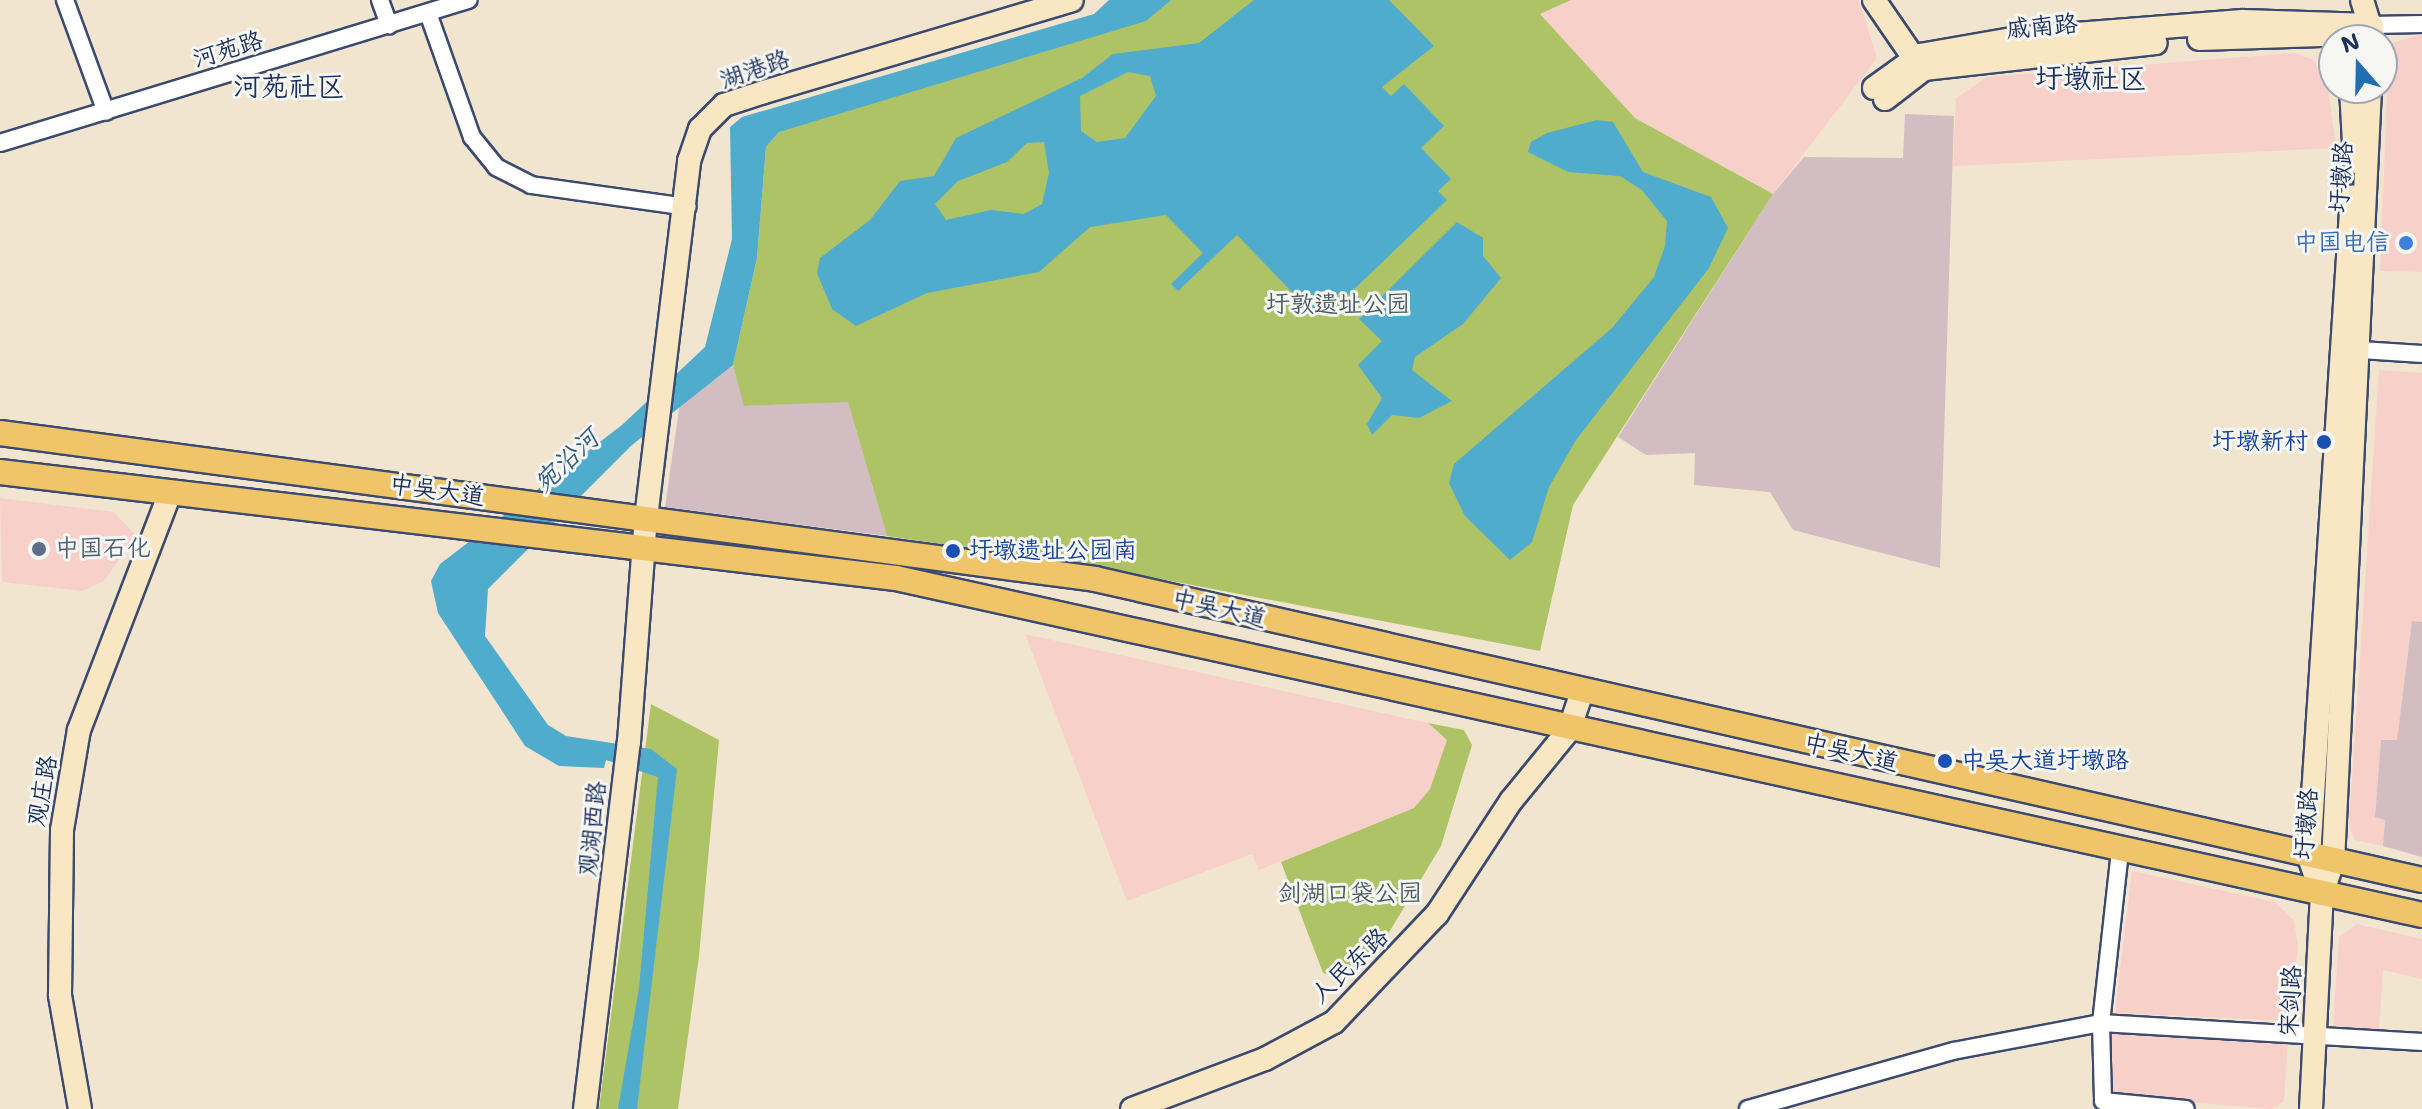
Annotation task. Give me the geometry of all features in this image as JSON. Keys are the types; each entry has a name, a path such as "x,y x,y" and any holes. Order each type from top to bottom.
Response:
{"main road":[{"name":"中吴大道","path":"0,433 1095,579 2321,860 2422,880"},
{"name":"中吴大道","path":"0,472 169,495 456,525 532,541 896,578 1569,730 2422,915"}],"street":[{"path":"65,0 106,112"},
{"path":"380,0 389,25"},
{"name":"河苑路","path":"0,143 469,0"},
{"name":"湖港路","path":"646,518 697,138 724,105 1072,0"},
{"path":"1874,0 1918,62"},
{"path":"1889,0 1918,62"},
{"path":"2242,21 2276,0"},
{"path":"428,13 472,137 496,167 531,185 687,207"},
{"name":"戚南路","path":"1918,62 2214,38 2324,20"},
{"name":"戚南路","path":"1880,94 1918,62 2012,39 2242,21 2422,24"},
{"name":"圩墩路","path":"2322,895 2321,860 2356,156 2352,104"},
{"name":"圩墩路","path":"2347,349 2369,160 2370,104"},
{"path":"2369,160 2379,104"},
{"path":"2347,349 2422,354"},
{"name":"观庄路","path":"80,1109 60,995 61,842 79,730 169,495"},
{"path":"643,552 646,518"},
{"name":"观湖西路","path":"585,1109 627,753 643,552"},
{"name":"人民东路","path":"1132,1109 1265,1059 1334,1022 1437,914 1511,801 1569,730 1582,692"},
{"path":"2120,851 2101,1023 2103,1101 2186,1109"},
{"name":"宋剑路","path":"2311,1109 2322,895"},
{"path":"1748,1109 1953,1051 2101,1023 2315,1031 2422,1042"}],"shaded area":[{"path":"1571,0 1859,0 1877,58 1773,194 1635,118 1540,14"},
{"path":"2422,34 2422,272 2380,271 2387,104 2398,104 2398,41"},
{"path":"2295,53 2314,60 2318,68 2318,104 2330,104 2336,148 1953,166 1956,98 1987,77"},
{"path":"1905,114 1954,116 1940,568 1793,530 1770,492 1694,485 1695,453 1646,455 1618,437 1773,194 1804,157 1903,158"},
{"path":"733,365 745,406 848,401 887,536 665,507 680,402"},
{"path":"2379,370 2422,373 2422,622 2412,621 2397,741 2381,740 2375,817 2385,819 2383,846 2355,840 2349,825"},
{"path":"0,498 114,512 136,536 104,581 82,591 2,582"},
{"path":"2412,621 2422,622 2422,857 2383,846 2385,820 2375,817 2381,740 2397,740"},
{"path":"1025,634 1428,723 1447,740 1430,789 1414,808 1259,870 1252,854 1127,901"},
{"path":"2132,871 2275,902 2294,921 2298,945 2290,1021 2115,1013"},
{"path":"2357,924 2422,939 2422,979 2383,970 2379,1030 2333,1026 2339,937"},
{"path":"2111,1026 2288,1039 2284,1101 2272,1109 2110,1096"}],"green space":[{"name":"圩敦遗址公园","path":"1141,0 1571,0 1540,14 1635,118 1773,194 1573,505 1540,651 1092,566 887,536 848,402 744,406 733,365 757,258 766,147 779,132"},
{"path":"651,704 719,740 699,956 678,1109 599,1109"},
{"name":"剑湖口袋公园","path":"1428,723 1464,730 1472,745 1441,846 1388,934 1345,981 1323,973 1281,862 1414,808 1430,789 1447,740"}],"water":[{"path":"1109,0 1171,0 1146,21 779,132 766,147 757,258 733,365 632,445 488,589 485,636 548,725 566,736 651,749 677,769 637,1109 618,1109 639,988 658,777 606,760 604,768 559,766 525,746 438,613 431,581 440,564 622,425 705,347 732,239 730,127 742,117 1094,14"},
{"path":"1254,0 1389,0 1434,46 1382,87 1391,96 1404,84 1444,126 1421,148 1451,179 1438,191 1447,200 1346,297 1340,292 1315,316 1237,235 1178,291 1171,284 1203,253 1166,215 1090,227 1039,272 927,293 856,326 832,309 817,273 820,258 870,220 900,181 934,176 956,138 1082,78 1113,54 1199,43","holes":["1128,72 1150,76 1156,96 1125,138 1097,142 1081,131 1080,96","1044,142 1049,173 1042,204 1024,214 991,210 946,220 935,204 958,181 1007,162 1027,143"]},
{"path":"1597,120 1613,122 1643,172 1711,197 1728,228 1709,268 1576,440 1549,487 1532,542 1510,560 1465,516 1449,483 1454,464 1612,328 1654,277 1665,246 1667,221 1642,190 1620,176 1568,172 1528,152 1531,142 1547,133"},
{"path":"1457,222 1483,238 1483,256 1501,278 1463,324 1415,357 1412,370 1452,401 1419,418 1392,415 1372,435 1367,424 1382,398 1358,365 1382,341 1359,319"}],"place":[{"name":"中国电信","path":"2406,243"},
{"name":"圩墩新村","path":"2324,442"},
{"name":"中国石化","path":"39,549"},
{"name":"圩墩遗址公园南","path":"953,551"},
{"name":"中吴大道圩墩路","path":"1945,761"}],"district":[{"name":"圩墩社区","path":"2091,78"},
{"name":"河苑社区","path":"289,86"}],"water label":[{"name":"宛沿河","path":"566,460"}]}
